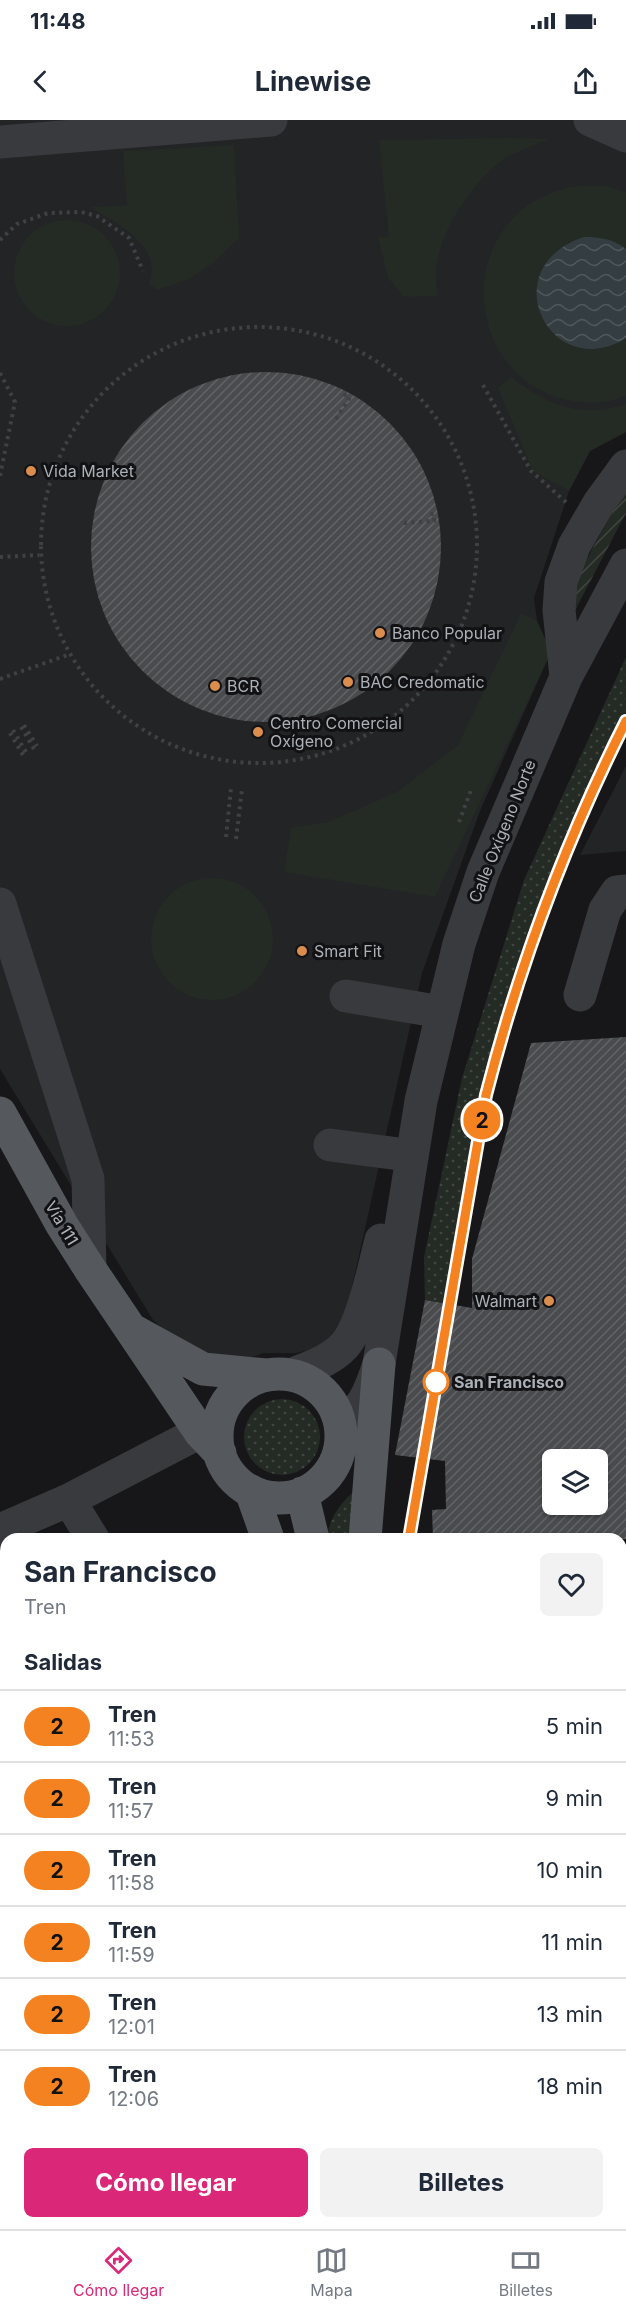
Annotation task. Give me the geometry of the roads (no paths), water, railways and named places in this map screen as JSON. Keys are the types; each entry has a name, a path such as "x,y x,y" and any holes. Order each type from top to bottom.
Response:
{"main road":[{"name":"Vía 111","path":"0,1113 62,1225 130,1329 210,1443"},
{"name":"Vía 111","path":"130,1329 203,1369 279,1375"},
{"path":"365,1533 379,1364"},
{"path":"279,1375 304,1379 326,1395 339,1419 341,1437 338,1455 330,1471 318,1484 302,1493 285,1497 268,1497 251,1491 229,1472 210,1443 232,1395 248,1382 279,1375"},
{"path":"251,1491 266,1533"},
{"path":"302,1493 312,1533"}],"street":[{"path":"0,142 271,120"},
{"path":"590,120 626,136"},
{"path":"566,677 559,610 561,582 574,546 626,466"},
{"name":"Calle Oxígeno Norte","path":"279,1375 328,1359 345,1345 356,1326 419,1112 459,944 483,872 566,677 626,565"},
{"path":"580,995 605,910 618,892 626,891"},
{"path":"0,904 88,1179 90,1269"},
{"path":"346,996 442,1012"},
{"name":"Calle Oxígeno Norte","path":"339,1419 351,1417 367,1397 379,1364 419,1112"},
{"path":"330,1145 407,1155"},
{"path":"0,1530 210,1443"},
{"path":"69,1500 89,1533"}],"water":[{"path":"584,237 606,239 626,249 626,338 599,348 575,346 555,335 542,317 537,295 541,272 556,252"}],"railway":[{"path":"411,1533 486,1095 513,999 546,904 583,812 626,721"}],"train":[{"name":"2","path":"410,1533 486,1095 504,1023 549,896 607,758 626,721"}],"place":[{"name":"Vida Market","path":"31,471"},
{"name":"Banco Popular","path":"380,633"},
{"name":"BAC Credomatic","path":"348,682"},
{"name":"BCR","path":"215,686"},
{"name":"Centro Comercial Oxígeno","path":"258,732"},
{"name":"Smart Fit","path":"302,951"},
{"name":"Walmart","path":"549,1301"},
{"name":"San Francisco","path":"436,1382"}]}
